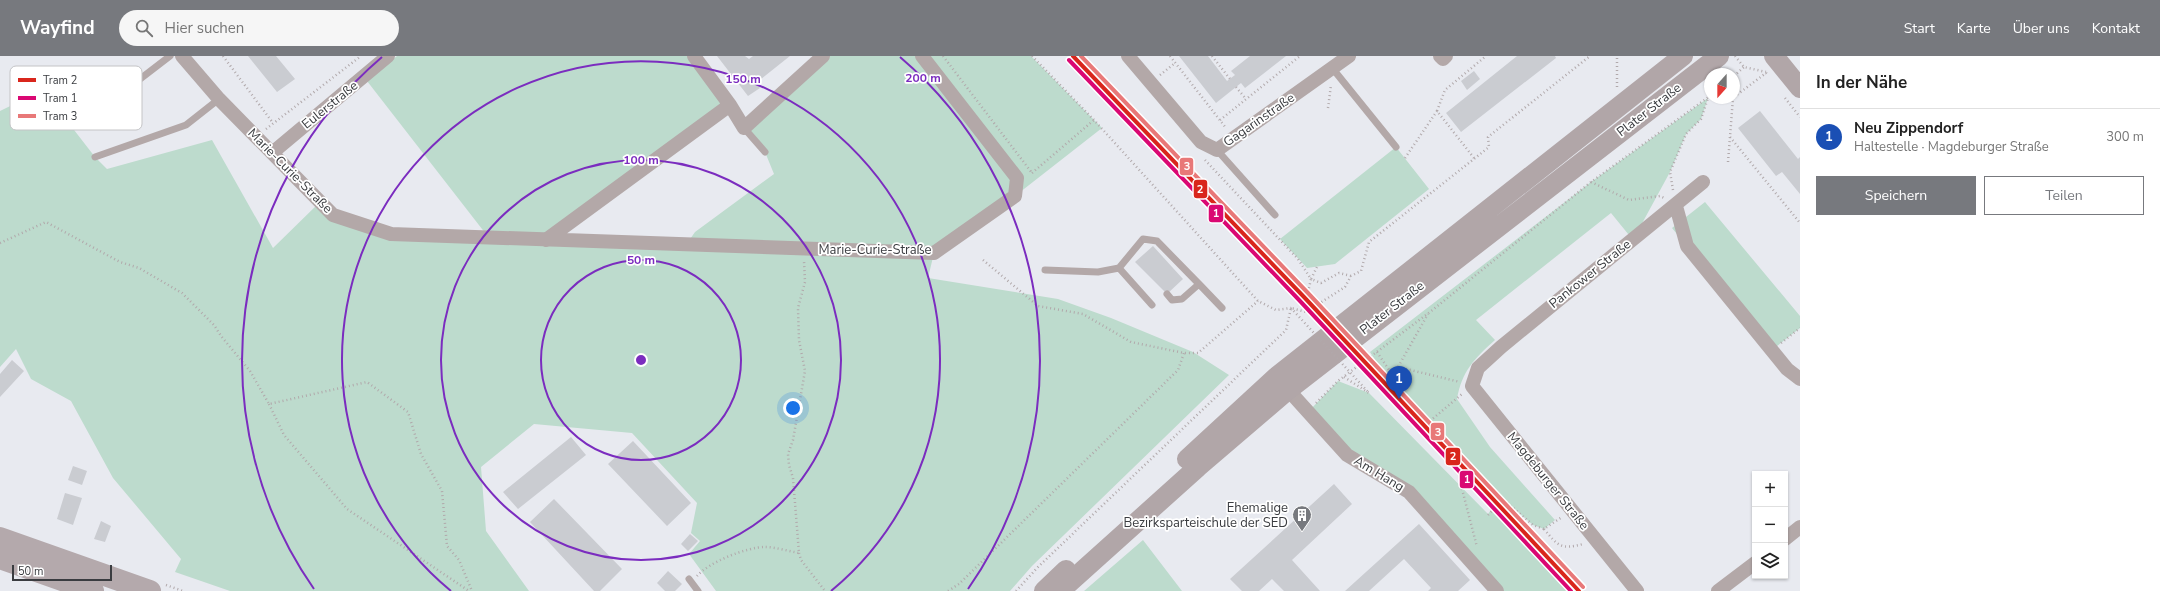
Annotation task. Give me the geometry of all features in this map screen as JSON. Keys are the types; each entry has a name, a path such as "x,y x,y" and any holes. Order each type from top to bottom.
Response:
{"main road":[{"path":"0,538 150,591"},
{"path":"0,558 93,591"}],"street":[{"name":"Marie-Curie-Straße","path":"182,56 218,99 333,215 391,234 934,253 1015,196 1017,178"},
{"name":"Eulerstraße","path":"272,153 388,56"},
{"path":"694,56 730,105 744,128 818,57"},
{"path":"922,56 1017,178"},
{"name":"Gagarinstraße","path":"1128,56 1201,142 1217,150 1333,69 1349,56"},
{"path":"1440,56 1443,59 1446,56"},
{"name":"Plater Straße","path":"1044,591 1282,384 1617,108 1683,56"},
{"name":"Plater Straße","path":"1060,591 1198,467 1282,384 1719,56"},
{"path":"1770,64 1800,88"},
{"path":"546,240 730,105"},
{"name":"Pankower Straße","path":"1472,386 1478,368 1676,206 1703,182"},
{"path":"1676,206 1687,246 1787,368 1800,379"},
{"name":"Am Hang","path":"1282,384 1347,455 1409,492 1497,591"},
{"name":"Magdeburger Straße","path":"1472,386 1637,591"},
{"path":"1788,537 1800,527"},
{"path":"1718,591 1752,564"}],"lane":[{"path":"142,78 170,56"},
{"path":"1333,69 1396,147"},
{"path":"94,157 186,125 218,99"},
{"path":"744,128 766,152"},
{"path":"1217,150 1275,215"},
{"path":"1045,270 1098,272 1119,268 1143,239 1157,241 1222,308"},
{"path":"1119,268 1152,305"},
{"path":"1167,294 1172,300 1182,300 1199,284"},
{"path":"690,581 698,591"}],"path":[{"path":"223,56 273,123"},
{"path":"257,137 273,123 361,56"},
{"path":"943,56 1032,173"},
{"path":"1032,56 1094,120 1258,301 1276,310 1291,308 1306,312 1345,287 1351,276 1361,271 1369,242 1489,147 1488,137 1590,56"},
{"path":"1170,56 1234,138"},
{"path":"1212,56 1230,79"},
{"path":"1220,120 1300,56"},
{"path":"1405,158 1437,111 1445,90 1486,56"},
{"path":"1617,56 1617,108"},
{"path":"1734,56 1744,67 1740,71"},
{"path":"1151,83 1176,63"},
{"path":"1740,92 1770,64"},
{"path":"1328,108 1333,69"},
{"path":"1236,86 1246,99"},
{"path":"1308,412 1344,376 1430,312 1591,182 1704,101"},
{"path":"1676,206 1670,172 1686,134 1701,119 1706,104"},
{"path":"1728,162 1733,104"},
{"path":"1437,111 1474,158"},
{"path":"1017,178 1032,173 1094,120"},
{"path":"1730,137 1800,224"},
{"path":"1223,178 1298,259 1311,279 1321,284 1339,272 1351,276"},
{"path":"1591,182 1629,200 1660,196 1676,206"},
{"path":"0,243 46,222 120,262 139,268 182,293 214,325 221,336 250,371 269,404 284,435 347,509 471,591"},
{"path":"804,249 805,282 798,308 799,340 806,371 793,440 788,454 789,465 793,478 800,560 826,591"},
{"path":"983,260 1038,306 1083,314 1131,342 1184,353 1198,353 1258,301"},
{"path":"1317,267 1311,279 1308,292 1386,377 1398,367 1430,312"},
{"path":"1291,308 1369,393 1344,376"},
{"path":"1016,591 1038,567 1286,330 1291,308"},
{"path":"1772,350 1800,328"},
{"path":"1377,352 1392,373"},
{"path":"948,591 959,584 1178,370 1184,353"},
{"path":"1398,367 1472,386"},
{"path":"269,404 368,382 408,412 421,454 442,491 447,546 459,560 471,591"},
{"path":"1430,421 1472,386"},
{"path":"1462,489 1477,549"},
{"path":"1488,515 1503,499 1533,525 1544,529 1557,545 1563,547 1574,547 1596,540"},
{"path":"1544,529 1556,521"},
{"path":"690,581 721,558 765,547 799,553"}],"green space":[{"path":"397,56 694,56 730,105 546,240 686,245 695,232 774,174 765,152 744,128 823,56 1031,56 1102,128 1015,196 934,253 928,278 1058,299 1111,318 1193,352 1229,375 1032,566 1010,591 716,591 689,554 700,541 691,533 697,503 632,433 534,424 481,467 486,531 529,591 230,591 175,572 181,559 113,478 71,401 31,379 16,349 0,367 0,111 10,106 10,130 74,130 95,157 107,169 212,140 273,248 320,202 391,234 489,238 367,81"},
{"path":"1704,101 1704,104 1706,104 1701,119 1686,134 1670,172 1633,240 1611,213 1476,320 1495,340 1470,366 1462,381 1457,399 1490,447 1555,520 1544,529 1533,525 1503,499 1386,377 1370,352 1591,182"},
{"path":"1396,147 1429,189 1335,264 1307,268 1280,239"},
{"path":"1705,202 1800,316 1800,328 1772,350 1672,228"},
{"path":"1338,381 1369,393 1488,514 1491,510 1569,591 1497,591 1409,492 1347,455 1308,412"},
{"path":"1143,540 1182,591 1084,591"}],"building":[{"path":"248,56 276,56 295,79 277,92"},
{"path":"717,56 745,56 749,59 753,56 790,56 756,83 760,88 748,96"},
{"path":"1179,56 1208,56 1227,81 1235,75 1231,71 1250,56 1286,56 1245,88 1241,83 1216,103"},
{"path":"1517,56 1555,56 1556,58 1461,132 1446,113"},
{"path":"1474,71 1480,79 1467,90 1461,81"},
{"path":"1760,111 1798,159 1800,157 1800,194 1782,172 1776,176 1738,128"},
{"path":"1153,246 1183,279 1167,294 1135,262"},
{"path":"12,360 24,371 0,397 0,374"},
{"path":"571,437 586,455 518,509 503,492"},
{"path":"633,441 691,503 667,526 608,464"},
{"path":"73,466 87,471 82,485 68,480"},
{"name":"Ehemalige Bezirksparteischule der SED","path":"1334,484 1352,504 1292,560 1320,591 1284,591 1272,579 1259,591 1242,591 1230,579"},
{"path":"65,493 82,498 73,525 57,519"},
{"path":"554,499 622,569 600,591 594,591 530,522"},
{"path":"101,521 111,526 105,542 94,539"},
{"path":"1419,524 1470,580 1458,591 1428,591 1431,588 1404,559 1369,591 1345,591"},
{"path":"690,534 698,541 688,551 681,544"},
{"path":"668,571 682,584 675,591 665,591 657,583"}],"tram line":[{"name":"2","path":"1073,56 1304,297 1579,591"},
{"name":"3","path":"1081,56 1308,293 1583,587"},
{"name":"1","path":"1069,60 1300,301 1571,591"}],"place":[{"name":"Neu Zippendorf","path":"1399,399"},
{"name":"Ehemalige Bezirksparteischule der SED","path":"1302,532"}]}
